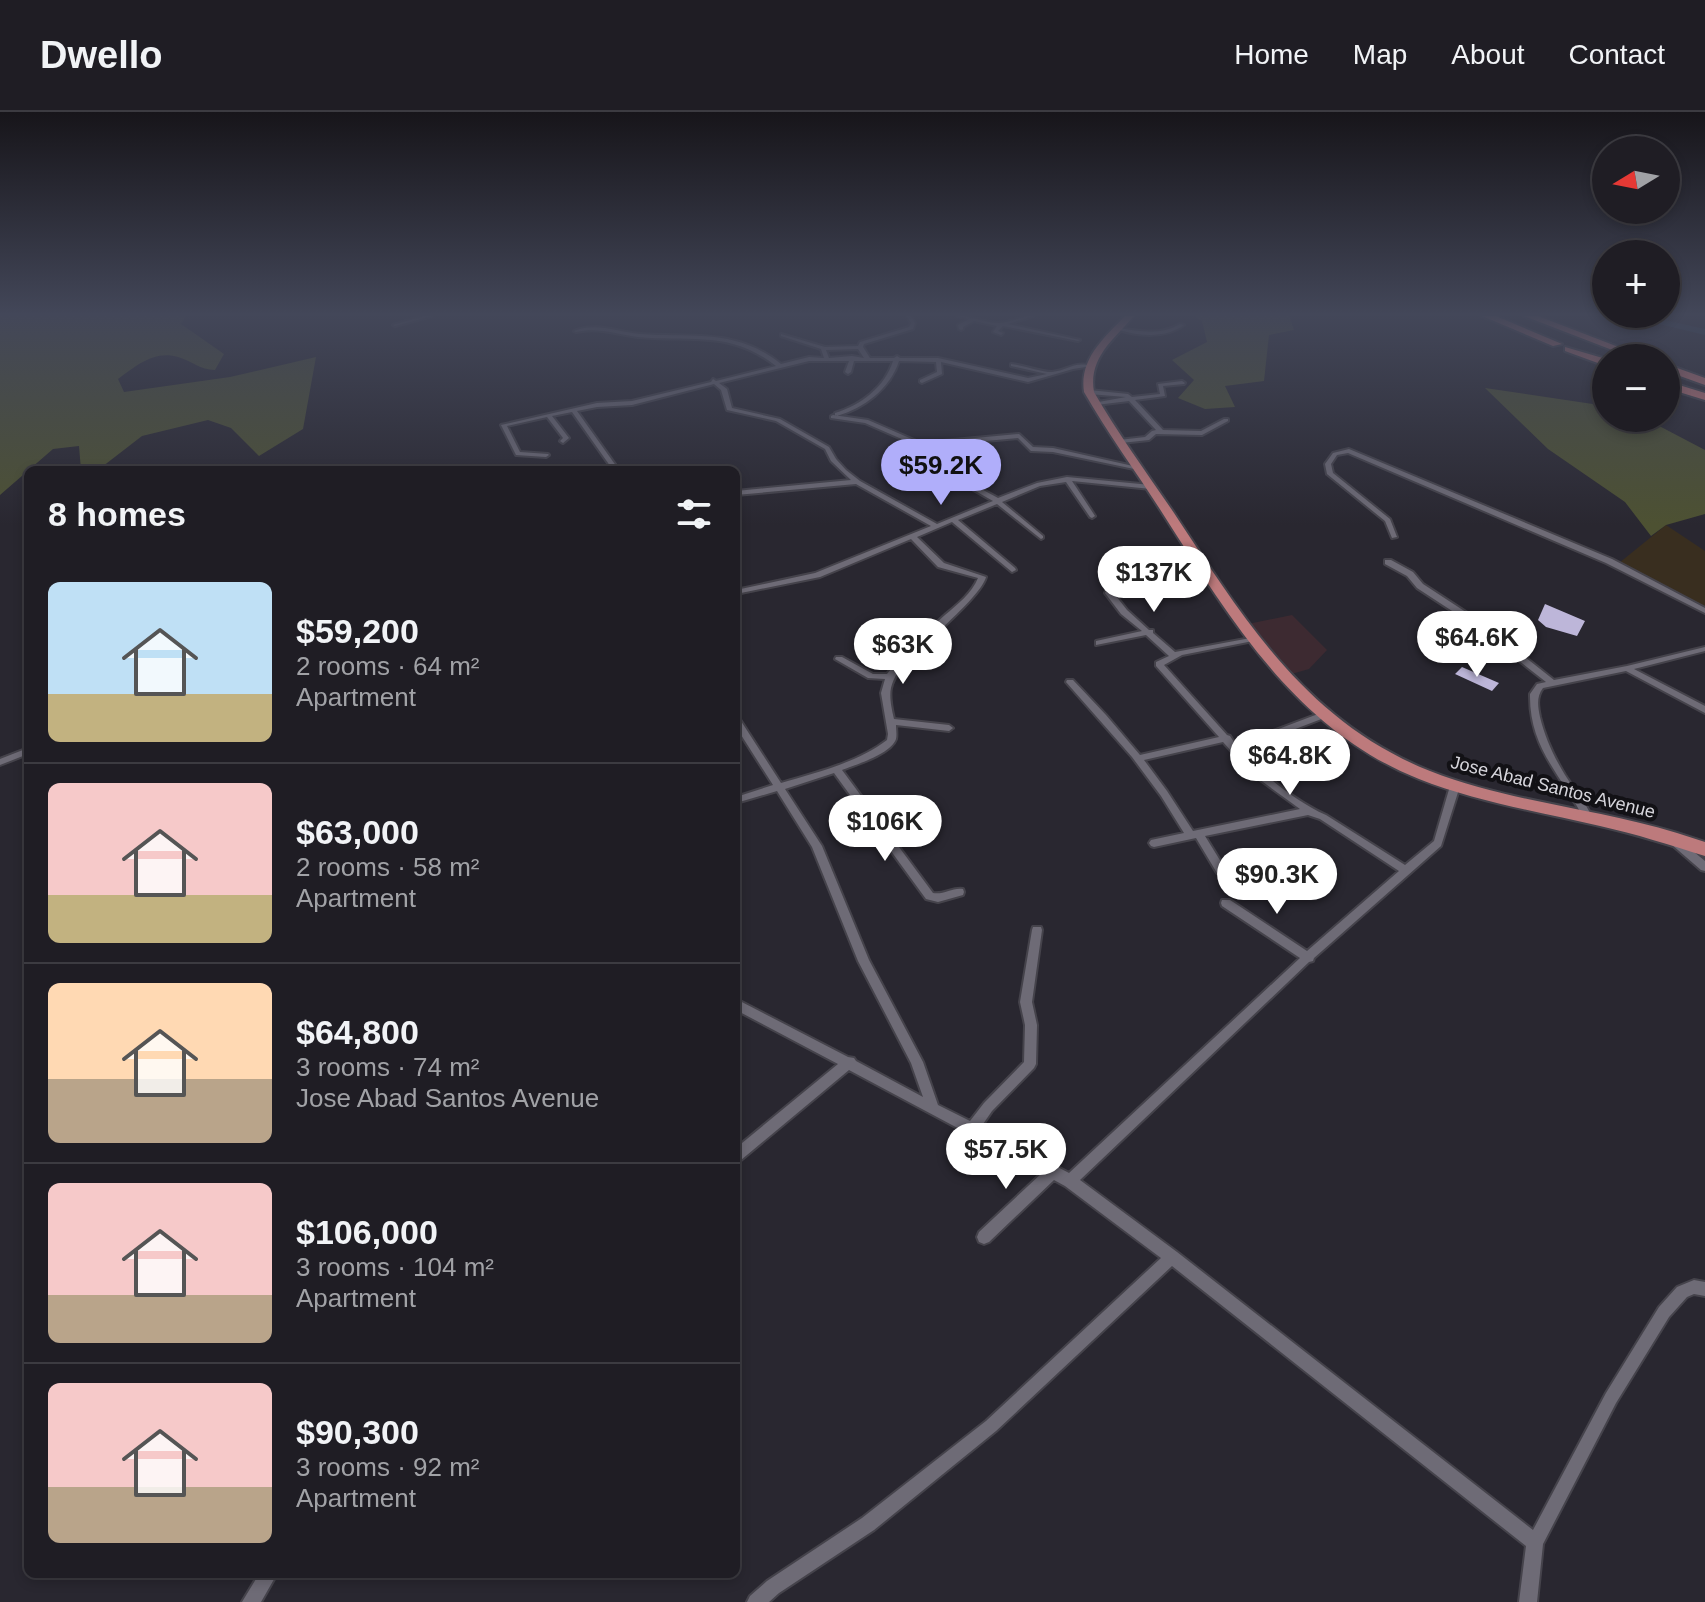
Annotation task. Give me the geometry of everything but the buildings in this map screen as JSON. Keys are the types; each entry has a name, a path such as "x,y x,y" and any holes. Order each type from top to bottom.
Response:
{"highway":[{"path":"1088,386 1092,397"},
{"path":"1680,387 1705,392"},
{"name":"Jose Abad Santos Avenue","path":"1092,397 1253,639 1296,692 1321,716 1376,753 1455,786 1670,837 1705,849"}],"street":[{"path":"546,455 518,454 503,426 603,404 632,403 696,386"},
{"path":"719,386 724,389 729,409 778,420 827,448 830,459 855,482 936,526"},
{"path":"881,386 849,411 833,417 874,424 920,445 1019,436 1031,449 1053,450 1139,468"},
{"path":"1092,397 1132,399 1164,395 1160,386"},
{"path":"1092,397 1123,395 1132,399 1161,432"},
{"path":"573,410 613,466"},
{"path":"548,415 566,438 563,441"},
{"path":"1121,441 1143,440 1152,432 1202,433 1226,420"},
{"path":"1394,537 1388,520 1330,474 1328,464 1335,454 1349,451 1497,512 1609,561 1705,611"},
{"path":"932,487 956,479 996,500 1041,537"},
{"path":"740,591 817,575 1039,484 1067,479 1151,487"},
{"path":"1067,479 1092,516"},
{"path":"740,493 855,482"},
{"path":"953,519 1012,570"},
{"path":"740,799 835,768 888,745 893,733 884,689 889,677 923,640 961,607 982,581 982,577 977,575 941,565 912,536"},
{"path":"1388,562 1410,574 1420,586 1475,622 1552,683"},
{"path":"1109,593 1124,612 1173,655"},
{"path":"1099,643 1150,632"},
{"path":"1253,639 1173,655 1159,664 1255,772 1309,811 1406,871"},
{"path":"1587,817 1552,760 1534,707 1534,694 1540,686 1705,649"},
{"path":"839,659 871,676 889,677"},
{"path":"1627,668 1705,710"},
{"path":"1070,682 1104,717 1221,870"},
{"path":"1235,749 1321,716"},
{"path":"892,722 949,728"},
{"path":"740,726 817,846 864,961 917,1062 933,1108"},
{"path":"1137,759 1227,738"},
{"path":"0,762 24,753"},
{"path":"835,768 930,896 938,898 959,892"},
{"path":"1070,1181 1309,958 1438,843 1455,786"},
{"path":"1154,843 1309,811"},
{"path":"1670,837 1705,867"},
{"path":"1226,903 1309,958"},
{"path":"972,1129 988,1107 1030,1064 1031,1025 1026,1002 1037,930"},
{"path":"740,1007 759,1019 850,1062 1070,1181 1172,1257 1535,1542"},
{"path":"740,1153 850,1062"},
{"path":"984,1237 1053,1172"},
{"path":"756,1602 773,1587 868,1524 991,1426 1172,1257"},
{"path":"1528,1602 1535,1542 1611,1398 1664,1312 1682,1292 1694,1287 1705,1289"},
{"path":"251,1602 266,1578"}],"shaded area":[{"path":"1666,525 1705,551 1705,609 1619,563"},
{"path":"1292,615 1327,650 1309,669 1288,675 1248,624"}],"green space":[{"path":"0,386 121,386 124,392 170,386 311,386 303,429 259,456 231,428 208,420 142,436 103,466 81,466 79,446 53,449 33,466 24,466 24,474 0,495"},
{"path":"1189,386 1229,386 1225,386 1235,407 1205,409 1178,398"},
{"path":"1485,388 1592,404 1592,432 1671,432 1705,450 1705,514 1666,525 1651,536 1625,502 1548,449"}]}
